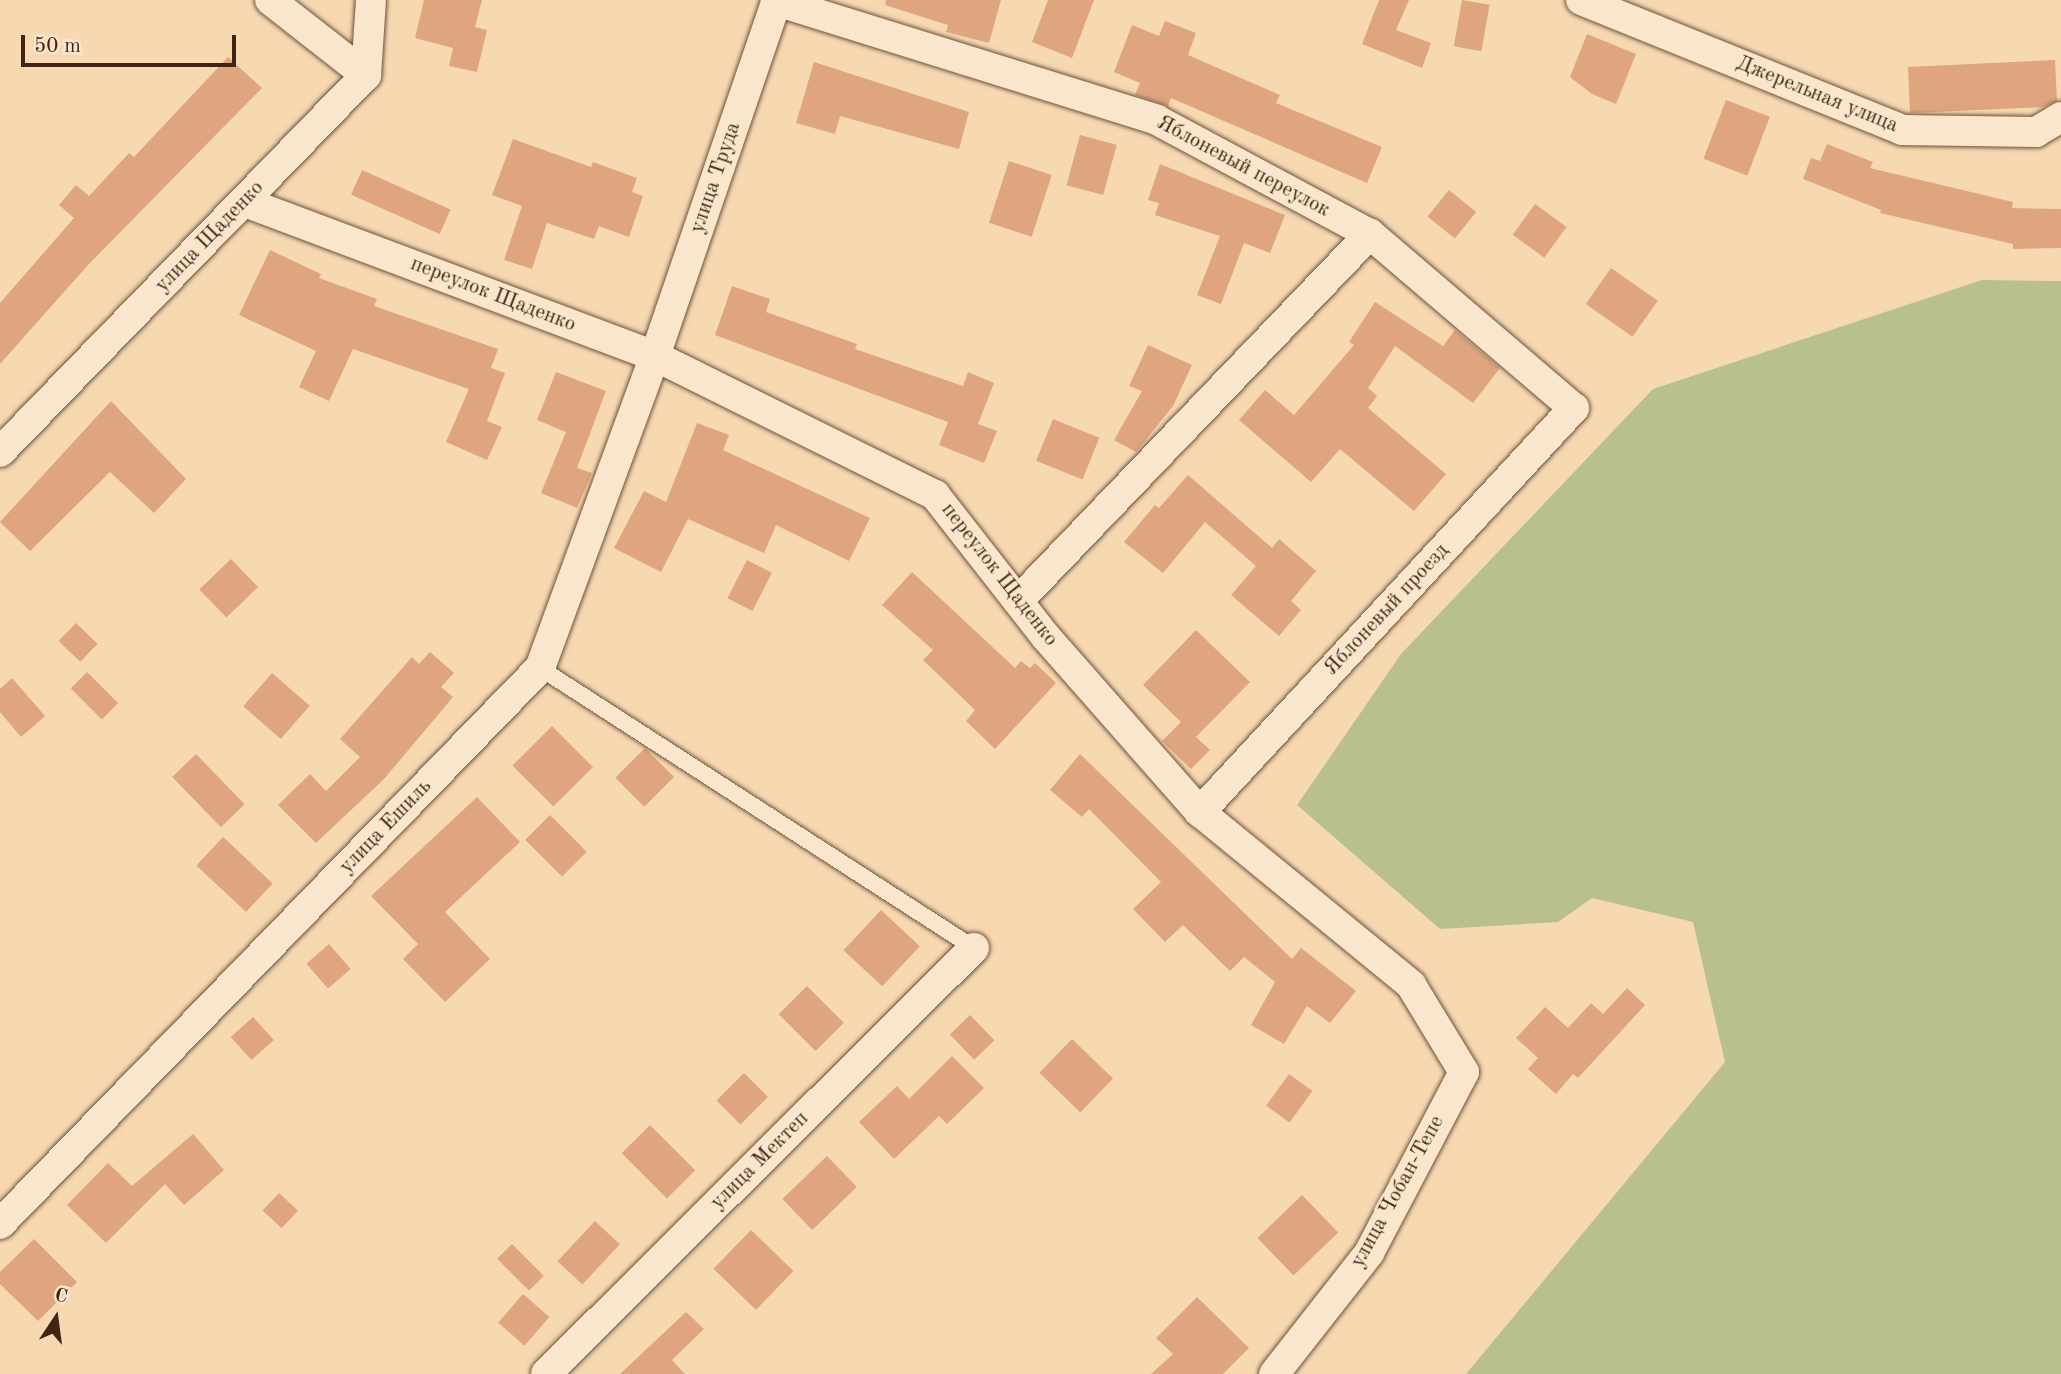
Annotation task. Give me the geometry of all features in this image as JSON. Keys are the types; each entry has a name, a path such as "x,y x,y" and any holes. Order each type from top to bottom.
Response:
{"street":[{"path":"270,0 366,75"},
{"path":"366,75 371,0"},
{"name":"Джерельная улица","path":"1580,0 1902,130 2036,132 2061,117"},
{"name":"Яблоневый переулок","path":"777,1 1157,120 1370,234 1574,408"},
{"name":"улица Труда","path":"655,356 777,1"},
{"name":"улица Щаденко","path":"0,452 366,75"},
{"name":"переулок Щаденко","path":"245,202 655,356 935,495 1018,601 1200,812 1411,985 1464,1072"},
{"path":"1018,601 1370,234"},
{"name":"улица Ешиль","path":"0,1224 540,668 655,356"},
{"name":"Яблоневый проезд","path":"1200,812 1574,408"},
{"name":"улица Мектеп","path":"546,1374 974,948"},
{"name":"улица Чобан-Тепе","path":"1274,1374 1369,1253 1464,1072"}],"lane":[{"path":"540,668 974,948"}],"green space":[{"path":"1982,280 2061,281 2061,1374 1466,1374 1725,1062 1693,922 1592,898 1558,922 1440,929 1297,805 1401,654 1653,389"}],"building":[{"path":"424,0 482,0 475,27 487,30 477,72 449,66 453,48 415,38"},
{"path":"886,0 1001,0 989,43 946,32 948,25 885,5"},
{"path":"1048,0 1094,0 1072,58 1032,42"},
{"path":"1379,0 1409,0 1396,30 1431,43 1422,68 1362,44"},
{"path":"1462,0 1490,5 1481,51 1454,46"},
{"path":"1165,21 1196,33 1188,55 1280,95 1276,103 1382,147 1367,183 1171,98 1168,106 1135,95 1140,83 1114,72 1132,25 1159,36"},
{"path":"1587,34 1636,54 1616,104 1592,94 1570,77"},
{"path":"228,57 262,88 88,265 0,364 0,303 74,218 59,205 76,185 89,196 129,153 134,157"},
{"path":"2055,60 2057,101 2043,107 1910,113 1908,67"},
{"path":"814,62 969,112 959,149 840,116 835,134 796,123"},
{"path":"1726,100 1770,117 1747,176 1703,159"},
{"path":"1080,135 1117,145 1103,195 1067,185"},
{"path":"513,139 591,167 593,162 637,178 632,192 643,196 629,237 599,226 594,239 547,223 532,269 504,260 522,206 492,195"},
{"path":"1827,144 1873,162 1870,168 2013,202 2012,208 2061,209 2061,248 2013,249 2013,244 1880,213 1881,210 1803,179 1811,158 1820,161"},
{"path":"1009,161 1052,175 1032,237 989,223"},
{"path":"1160,164 1285,215 1270,253 1244,243 1221,304 1197,295 1220,236 1155,215 1159,203 1148,200"},
{"path":"362,170 451,209 440,234 351,195"},
{"path":"1449,190 1476,212 1455,238 1428,216"},
{"path":"1535,204 1567,227 1544,258 1513,235"},
{"path":"270,250 321,274 319,278 377,299 374,306 498,349 491,368 505,373 487,421 502,427 487,460 446,442 469,389 353,349 329,401 299,387 316,351 239,315"},
{"path":"1611,268 1658,301 1632,337 1586,304"},
{"path":"732,286 770,299 766,312 857,344 855,349 963,386 968,372 994,383 978,424 997,431 984,463 939,445 948,422 715,335"},
{"path":"1375,302 1443,346 1455,330 1500,368 1473,403 1395,346 1368,388 1377,396 1368,408 1446,474 1414,511 1340,449 1311,482 1239,420 1265,390 1294,415 1354,345 1349,342"},
{"path":"1148,345 1192,365 1173,406 1136,452 1114,440 1142,391 1129,386"},
{"path":"556,372 606,391 577,468 592,473 577,508 541,493 566,432 537,420"},
{"path":"111,401 186,479 154,513 110,472 30,551 0,522"},
{"path":"1053,419 1099,438 1083,479 1036,461"},
{"path":"697,423 729,435 723,450 870,518 849,561 776,525 764,553 688,519 661,572 614,548 644,491 666,502"},
{"path":"1188,475 1272,548 1279,539 1316,571 1291,601 1301,610 1279,636 1231,595 1256,566 1205,522 1163,573 1124,542 1155,505 1159,508"},
{"path":"231,559 258,587 226,618 199,590"},
{"path":"747,560 772,573 752,611 727,598"},
{"path":"912,572 1015,668 1021,661 1030,668 1035,663 1056,683 995,749 966,721 975,710 923,660 933,650 882,605"},
{"path":"76,623 98,644 80,662 59,641"},
{"path":"1196,630 1250,682 1196,737 1210,750 1191,769 1162,741 1181,722 1143,685"},
{"path":"430,652 454,673 441,687 453,697 384,779 316,843 278,805 310,774 326,791 360,757 340,739 412,657 419,664"},
{"path":"87,672 118,703 102,719 71,688"},
{"path":"272,673 310,706 281,739 243,706"},
{"path":"12,678 45,716 21,737 0,712 0,689"},
{"path":"552,726 593,767 553,807 512,766"},
{"path":"645,748 674,777 644,807 615,778"},
{"path":"196,754 245,804 221,827 172,777"},
{"path":"1080,754 1292,959 1301,948 1356,991 1330,1023 1307,1006 1284,1044 1251,1025 1275,982 1244,957 1230,971 1183,925 1165,942 1133,909 1161,882 1089,809 1082,817 1050,790"},
{"path":"477,797 520,842 445,912 490,959 445,1002 403,959 418,944 371,896"},
{"path":"550,815 587,852 562,877 525,840"},
{"path":"223,837 273,883 246,912 196,866"},
{"path":"881,910 920,946 882,986 843,950"},
{"path":"329,944 351,969 328,989 306,964"},
{"path":"807,986 844,1023 815,1051 779,1014"},
{"path":"1627,988 1645,1005 1578,1078 1573,1074 1556,1094 1528,1069 1538,1058 1516,1038 1545,1007 1568,1028 1591,1003 1603,1014"},
{"path":"970,1015 994,1040 974,1060 950,1034"},
{"path":"253,1017 274,1040 251,1060 231,1037"},
{"path":"1072,1039 1113,1079 1080,1112 1039,1073"},
{"path":"952,1056 984,1088 947,1124 939,1116 894,1159 859,1122 897,1086 909,1099"},
{"path":"744,1073 768,1097 740,1125 716,1101"},
{"path":"1289,1074 1312,1091 1290,1123 1266,1106"},
{"path":"650,1125 695,1170 667,1199 622,1153"},
{"path":"193,1134 224,1170 184,1205 165,1184 106,1243 67,1205 108,1163 132,1186"},
{"path":"827,1156 857,1187 812,1230 782,1199"},
{"path":"279,1193 298,1211 282,1228 263,1211"},
{"path":"1302,1195 1338,1232 1294,1275 1257,1238"},
{"path":"595,1221 620,1244 582,1284 557,1261"},
{"path":"751,1230 793,1271 756,1310 713,1269"},
{"path":"34,1239 77,1282 38,1321 0,1284 0,1272"},
{"path":"512,1244 544,1276 529,1291 497,1259"},
{"path":"523,1294 549,1317 524,1346 498,1323"},
{"path":"1197,1297 1249,1348 1223,1374 1151,1374 1173,1354 1156,1338"},
{"path":"686,1312 704,1329 672,1360 685,1374 620,1374"}]}
